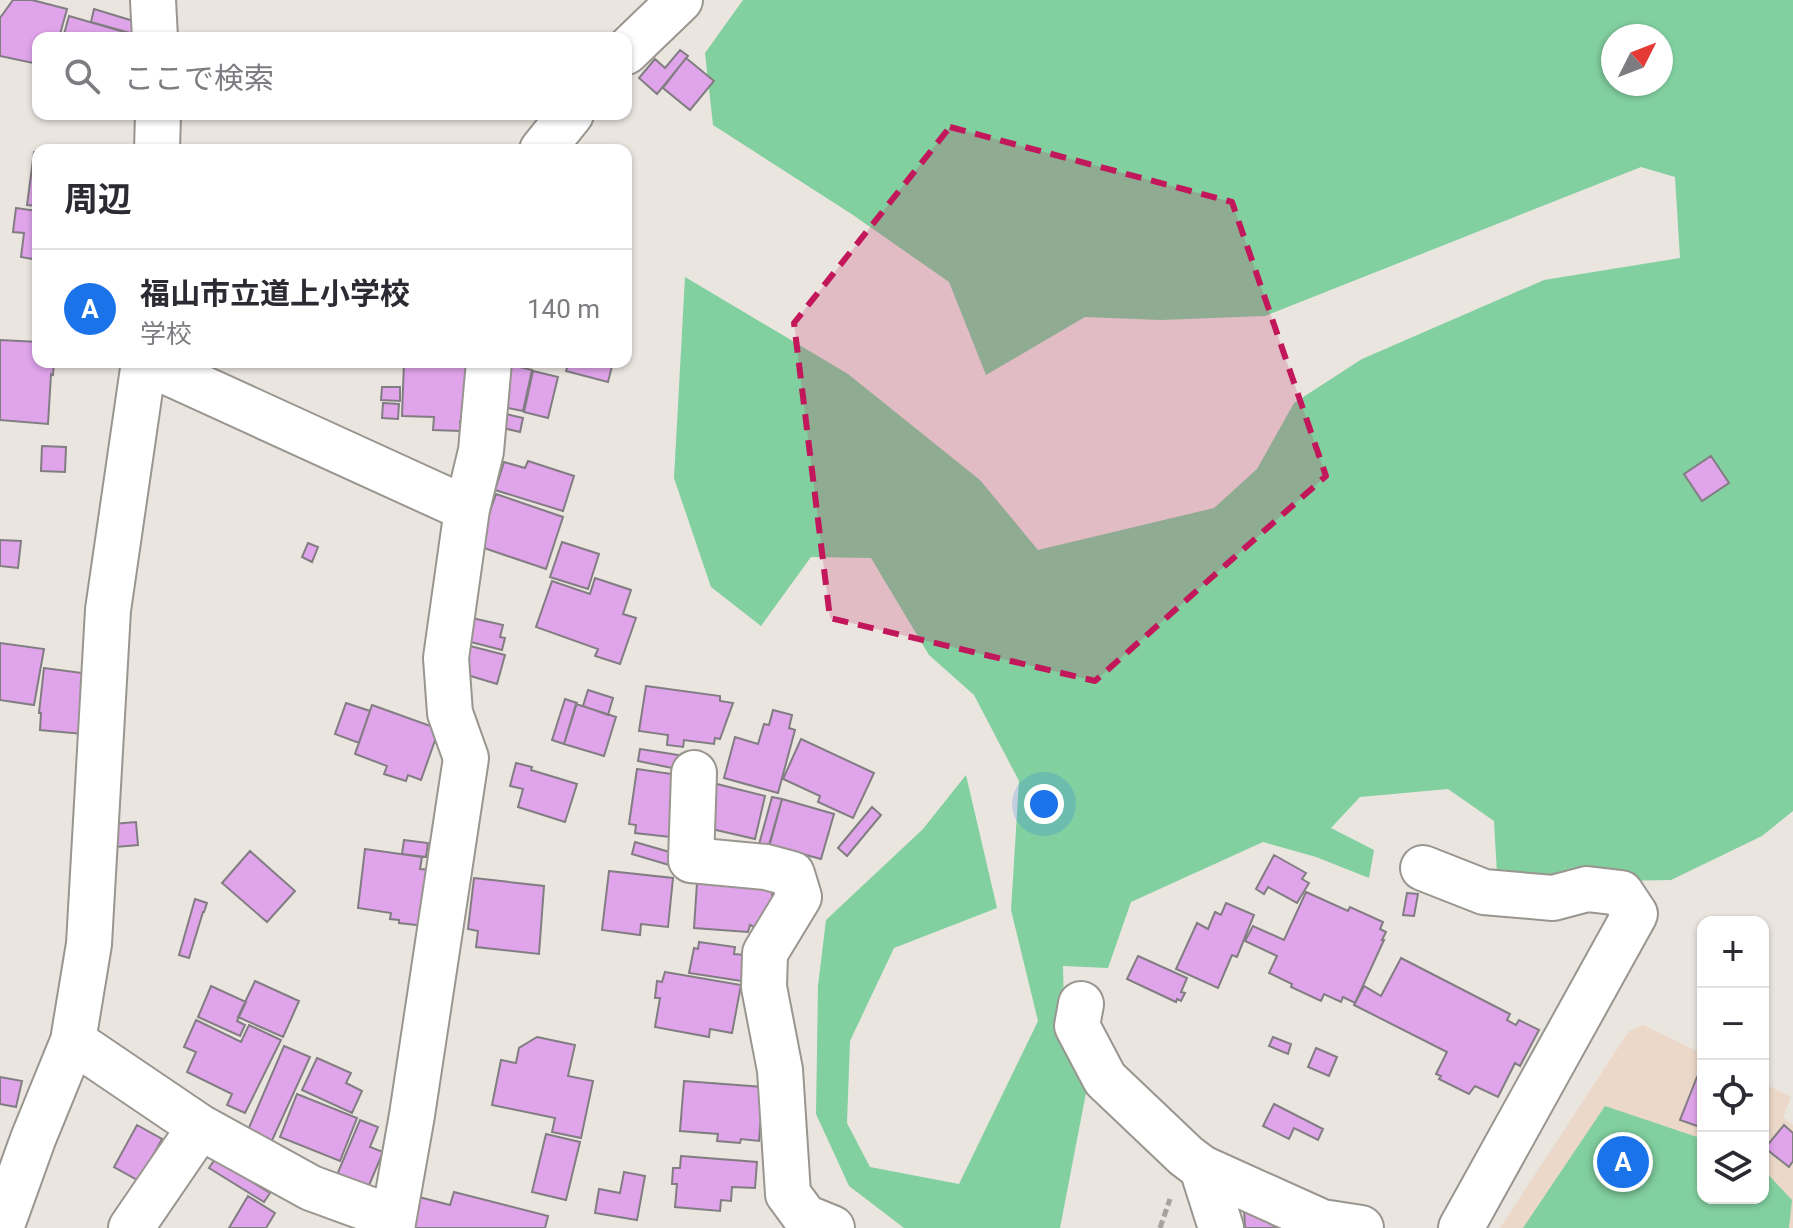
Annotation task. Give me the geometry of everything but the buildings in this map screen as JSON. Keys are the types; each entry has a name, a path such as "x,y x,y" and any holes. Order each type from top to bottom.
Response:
{"street":[{"path":"153,0 155,32"},
{"path":"632,46 680,0"},
{"path":"157,144 158,120"},
{"path":"547,144 566,120"},
{"path":"1,1228 16,1133 73,1041 89,944 108,610 143,368"},
{"path":"157,368 467,509"},
{"path":"73,1041 200,1127 311,1188 393,1223 466,758 450,713 446,658 467,509 481,451 488,368"},
{"path":"694,773 691,860 766,867 792,874 799,897 765,953 764,987 780,1070 788,1194 805,1217 832,1228"},
{"path":"1423,868 1484,892 1553,898 1587,889 1621,893 1635,914 1461,1228"},
{"path":"1081,1004 1077,1026 1105,1079 1186,1156 1202,1168 1322,1222 1361,1228"},
{"path":"131,1228 200,1127"},
{"path":"1202,1168 1221,1228"}],"highlighted area":[{"path":"950,127 1232,202 1326,476 1095,681 830,618 794,323"}],"shaded area":[{"path":"1643,1025 1697,1051 1697,1204 1769,1204 1769,1086 1791,1097 1783,1117 1793,1125 1793,1228 1500,1228 1629,1031"}],"green space":[{"path":"743,0 1793,0 1793,811 1762,836 1671,880 1564,882 1497,874 1494,821 1448,789 1360,797 1331,828 1374,850 1369,878 1316,857 1263,842 1131,902 1108,968 1063,966 1064,1011 1090,1072 1060,1228 904,1228 849,1186 816,1114 818,986 826,920 923,829 966,775 997,908 894,948 850,1041 847,1123 870,1167 959,1184 1038,1021 1011,910 1019,781 974,695 929,655 871,558 811,557 761,626 711,587 674,478 685,277 848,374 980,480 1038,550 1214,508 1257,469 1294,403 1362,359 1544,280 1680,258 1675,177 1641,167 1265,316 1161,320 1085,317 986,375 949,282 853,215 713,125 705,53"},
{"path":"1605,1106 1697,1137 1697,1204 1769,1204 1769,1175 1792,1200 1789,1228 1523,1228"}],"place":[{"name":"福山市立道上小学校","path":"1623,1162"}]}
